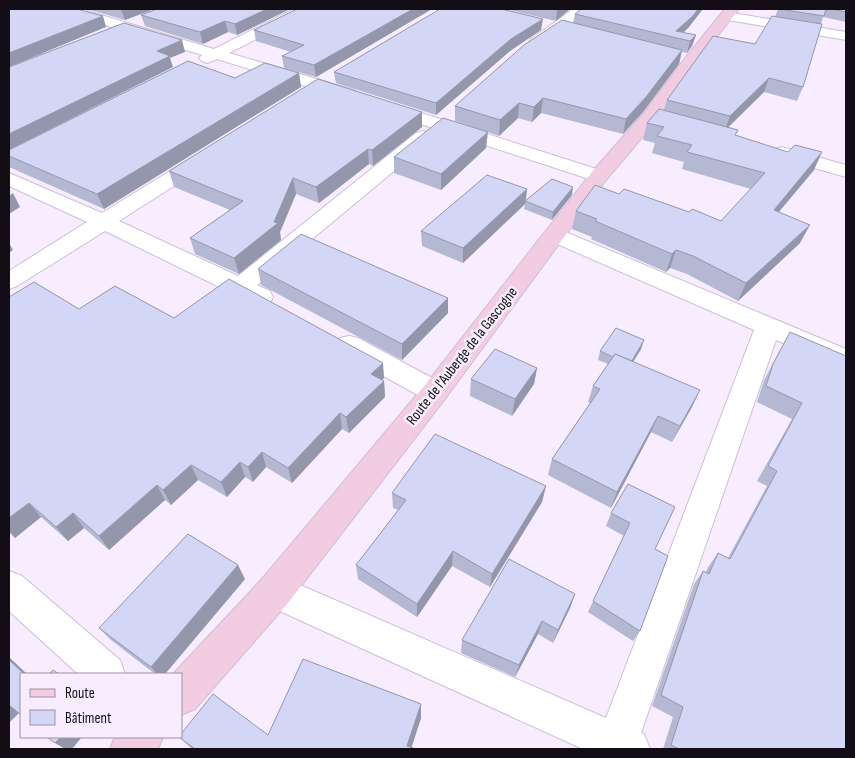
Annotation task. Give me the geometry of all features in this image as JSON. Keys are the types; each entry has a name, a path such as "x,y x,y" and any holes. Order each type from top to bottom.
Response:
{"street":[{"path":"67,9 129,26 370,101 446,118 599,176"},
{"path":"191,66 304,9"},
{"path":"523,50 559,27 581,9"},
{"path":"730,13 846,36"},
{"name":"Route de l'Auberge de la Gascogne","path":"182,694 275,591 435,392 599,176 660,120 681,58 730,13"},
{"path":"102,37 145,19"},
{"path":"540,23 578,32"},
{"path":"302,95 335,74"},
{"path":"240,286 446,118"},
{"path":"9,281 220,148"},
{"path":"763,148 846,171"},
{"path":"9,179 240,286 283,309"},
{"path":"556,235 846,360"},
{"path":"275,591 623,746 768,326"},
{"path":"334,337 435,392"},
{"path":"9,588 105,673"},
{"path":"131,749 142,738"}],"building":[{"path":"77,9 103,16 9,53 9,10"},
{"path":"157,9 267,9 235,24 225,21 200,32 141,15"},
{"path":"297,9 413,9 314,65 282,56 304,45 254,30"},
{"path":"440,9 501,9 543,19 511,39 436,103 334,72"},
{"path":"581,9 698,9 676,31 696,35 690,41 575,14"},
{"path":"779,9 826,9 824,16"},
{"path":"832,9 846,9 846,12"},
{"path":"772,16 822,24 803,87 769,78 730,116 667,100 713,36 755,44"},
{"path":"562,20 682,50 646,97 626,119 543,98 534,107 519,103 500,120 455,106 524,45"},
{"path":"124,23 182,40 157,51 170,56 9,134 9,67"},
{"path":"188,61 235,78 265,63 299,73 97,194 9,156 9,150"},
{"path":"318,79 422,112 372,150 368,149 316,187 293,178 274,222 278,223 234,258 190,238 243,201 169,171"},
{"path":"659,109 738,130 735,135 788,152 795,145 822,152 774,210 810,225 746,283 693,256 676,250 672,254 576,211 595,185 619,194 624,189 689,212 692,209 721,221 765,173 687,152 692,145 657,136 664,127 647,123"},
{"path":"443,118 488,132 441,174 394,157"},
{"path":"487,175 527,189 463,248 421,231"},
{"path":"552,179 573,187 553,212 525,201"},
{"path":"301,234 448,298 402,344 258,269"},
{"path":"229,279 383,363 371,374 384,381 346,417 340,413 288,468 262,452 248,467 240,462 221,482 191,465 163,490 157,485 99,536 73,513 56,527 29,503 9,518 9,297 34,282 79,309 115,286 174,318"},
{"path":"616,328 644,340 632,361 615,354 613,357 600,351"},
{"path":"790,332 846,356 846,749 679,749 671,745 683,707 661,695 703,571 709,574 718,553 730,559 777,471 768,466 802,403 766,386 773,364"},
{"path":"495,349 537,368 515,399 471,379"},
{"path":"615,354 700,390 680,426 658,416 617,492 552,459 600,389 593,386"},
{"path":"435,434 546,486 492,574 453,551 417,604 356,565 406,500 392,493"},
{"path":"628,484 675,507 655,549 668,556 640,631 593,601 630,523 611,513"},
{"path":"188,534 238,565 151,667 99,628"},
{"path":"509,559 575,594 558,630 542,621 519,665 462,640"},
{"path":"303,659 421,704 407,746 416,749 195,749 180,738 182,738 182,733 213,694 268,735"},
{"path":"9,660 23,673 20,673 20,714 9,705"},
{"path":"48,738 60,738 55,743"}]}
